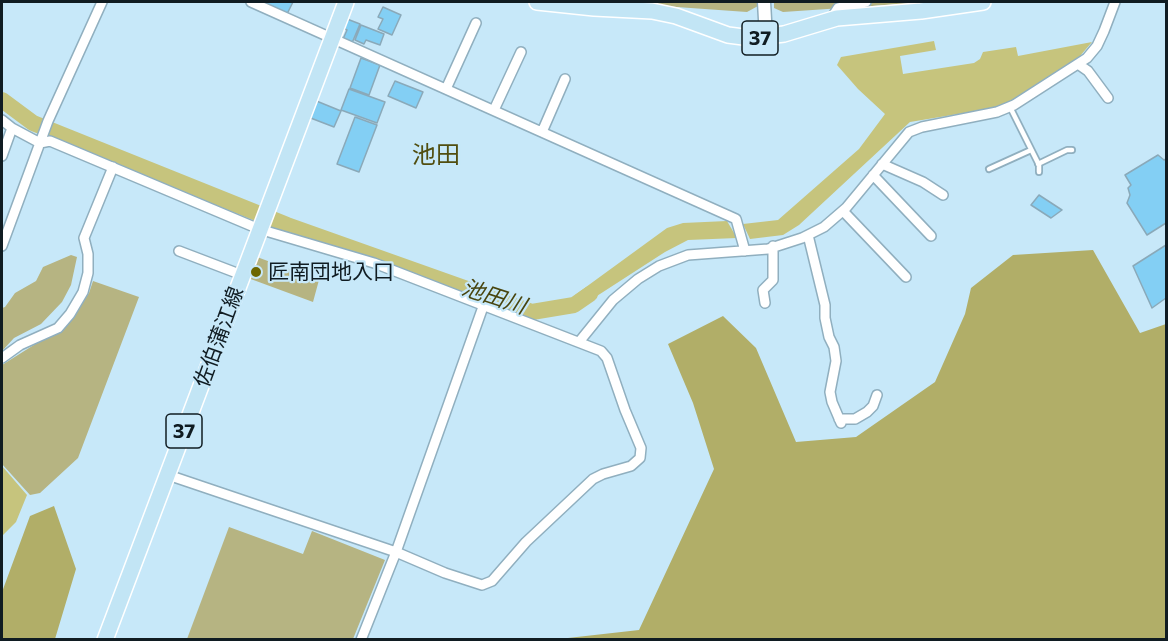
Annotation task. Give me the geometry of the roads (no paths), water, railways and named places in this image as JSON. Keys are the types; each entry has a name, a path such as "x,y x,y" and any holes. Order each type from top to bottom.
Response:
{"main road":[{"name":"佐伯蒲江線","path":"105,639 346,2"},
{"name":"37","path":"537,2 652,11 676,16 728,34 751,38 794,32 831,19 921,11 983,2"}],"street":[{"path":"2,246 48,121 102,2"},
{"path":"251,2 736,219 745,251"},
{"path":"831,19 838,8 867,2"},
{"path":"579,342 613,300 658,266 688,255 745,251 773,246 808,235 824,227 843,211 905,135 912,130 997,112 1010,107 1087,58 1097,46 1115,2"},
{"path":"764,5 766,37"},
{"path":"446,89 476,23"},
{"path":"494,111 521,52"},
{"path":"1078,64 1088,71 1108,98"},
{"path":"542,132 565,80"},
{"path":"2,120 40,143 50,141 260,226 374,263 602,351 607,358 625,411 641,448 640,458 631,466 593,479 526,542 492,581 482,585 445,573 396,552 168,475"},
{"path":"2,156 12,128"},
{"path":"882,164 923,182 943,195"},
{"path":"2,358 20,345 58,328 70,314 83,292 88,273 88,254 84,238 113,167"},
{"path":"873,175 931,236"},
{"path":"843,211 906,277"},
{"path":"808,235 825,304 829,336 834,347 836,361 830,392 840,421 855,419 867,412 873,406 877,395"},
{"path":"765,303 763,290 773,280 773,246"},
{"path":"179,251 242,275"},
{"path":"361,639 396,552 484,304"}],"lane":[{"path":"1010,107 1038,164 1039,172"},
{"path":"988,169 1031,150"},
{"path":"1038,164 1072,150"}],"waterway":[{"name":"池田川","path":"2,100 33,123 287,225 532,312 574,305 590,294"}],"place":[{"name":"匠南団地入口","path":"256,272"}],"district":[{"name":"池田","path":"436,155"}]}
